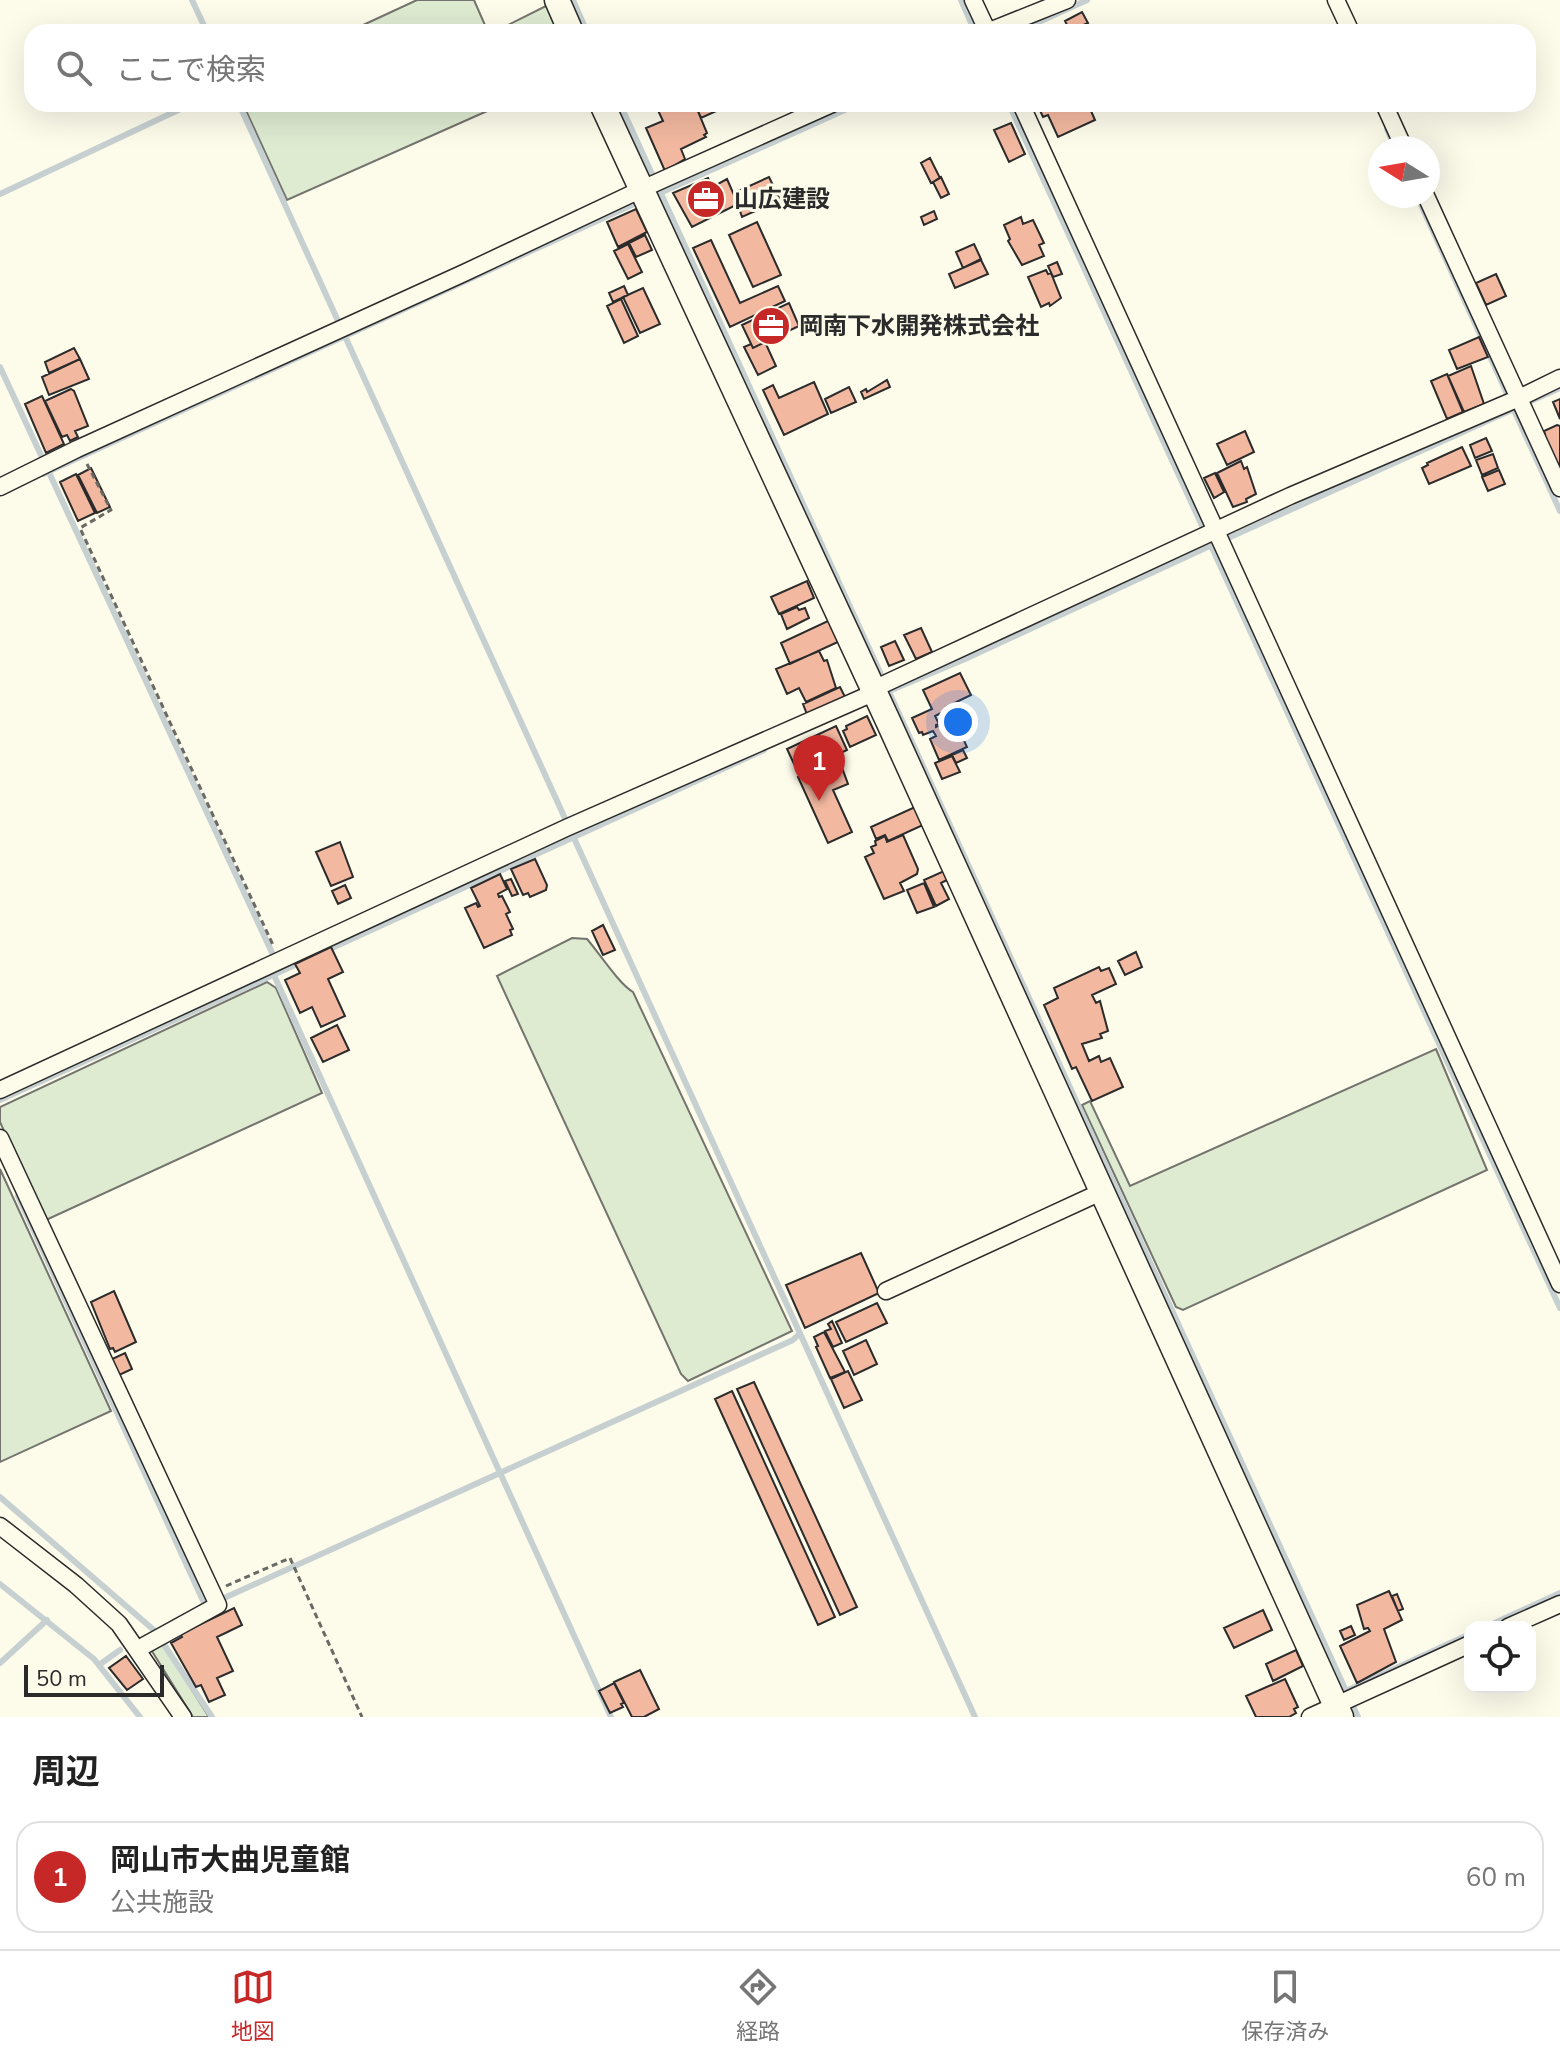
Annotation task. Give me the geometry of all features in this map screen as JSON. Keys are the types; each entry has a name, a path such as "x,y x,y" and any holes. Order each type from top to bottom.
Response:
{"street":[{"path":"557,0 568,24"},
{"path":"973,0 984,24"},
{"path":"1007,24 1067,0"},
{"path":"1336,0 1347,24"},
{"path":"607,112 652,184 883,685 1101,1192 1344,1705"},
{"path":"0,487 814,112"},
{"path":"1025,112 1210,535 1560,1284"},
{"path":"1388,112 1399,136"},
{"path":"1431,208 1560,488"},
{"path":"0,1090 1290,496 1521,404 1560,378"},
{"path":"0,1138 218,1605 138,1649"},
{"path":"886,1291 1101,1192"},
{"path":"0,1526 76,1585 119,1624 183,1717"},
{"path":"1522,1621 1560,1604"},
{"path":"1310,1717 1344,1705 1464,1647"}],"path":[{"path":"83,461 89,465 111,510 80,528 277,960"},
{"path":"212,1593 290,1558 362,1717"}],"green space":[{"path":"417,0 474,0 484,24 365,24"},
{"path":"550,4 558,24 510,24"},
{"path":"247,112 485,112 287,200"},
{"path":"572,938 587,939 633,992 792,1331 688,1381 681,1374 497,976"},
{"path":"267,982 276,988 322,1093 46,1220 40,1213 0,1122 0,1107"},
{"path":"1436,1049 1487,1170 1183,1310 1176,1307 1082,1105 1090,1101 1130,1186"},
{"path":"0,1169 111,1411 0,1462"},
{"path":"161,1641 209,1717 193,1717 150,1648"}],"building":[{"path":"1082,12 1088,23 1066,24 1065,21"},
{"path":"659,112 698,112 707,133 704,135 706,137 681,149 685,159 665,171 646,128 663,121"},
{"path":"698,112 714,112 701,118"},
{"path":"1041,112 1092,112 1095,120 1058,137 1048,115 1043,117"},
{"path":"1011,123 1025,154 1009,162 994,130"},
{"path":"930,158 940,178 931,183 921,163"},
{"path":"769,177 780,200 742,217 734,193"},
{"path":"941,177 949,194 941,198 933,182"},
{"name":"山広建設","path":"708,178 714,191 716,185 727,179 738,204 692,227 673,193"},
{"path":"636,209 647,232 618,247 607,222"},
{"path":"934,211 937,219 924,225 921,217"},
{"path":"1021,217 1023,224 1033,220 1044,243 1039,245 1044,256 1022,265 1008,241 1010,239 1004,225"},
{"path":"757,222 781,275 753,287 729,235"},
{"path":"645,235 652,250 636,257 629,243"},
{"path":"711,240 740,303 778,286 785,301 730,327 693,248"},
{"path":"628,244 642,272 628,279 614,251"},
{"path":"974,244 981,259 963,268 956,252"},
{"path":"981,260 988,274 955,288 949,274"},
{"path":"1057,262 1062,274 1053,277 1048,266"},
{"path":"1046,270 1048,274 1051,273 1061,298 1050,306 1049,303 1041,307 1028,277"},
{"path":"1496,274 1506,296 1486,305 1476,283"},
{"path":"624,286 628,295 613,302 609,293"},
{"path":"643,288 660,324 640,333 623,297"},
{"path":"621,299 638,336 624,343 607,306"},
{"name":"岡南下水開発株式会社","path":"789,303 799,326 753,348 742,325"},
{"path":"1479,337 1488,357 1457,369 1449,350"},
{"path":"765,342 776,366 758,375 744,347 751,344 753,348"},
{"path":"74,348 80,359 49,373 45,362"},
{"path":"80,359 89,379 49,395 42,377"},
{"path":"1471,366 1484,404 1464,412 1448,376"},
{"path":"1447,374 1463,412 1447,419 1431,381"},
{"path":"887,380 890,387 864,399 861,392 866,389 867,392"},
{"path":"814,382 828,414 784,435 763,390 773,385 779,398"},
{"path":"849,387 856,402 831,413 825,399"},
{"path":"71,389 88,426 75,431 78,437 70,441 67,435 62,437 45,401"},
{"path":"42,396 64,444 46,453 25,404"},
{"path":"1560,399 1560,419 1553,402"},
{"path":"1560,426 1560,478 1543,435 1544,431"},
{"path":"1245,431 1254,452 1227,465 1217,444"},
{"path":"1486,438 1492,451 1475,458 1470,445"},
{"path":"1462,447 1471,466 1429,484 1422,468"},
{"path":"1493,454 1498,468 1482,475 1476,460"},
{"path":"1241,461 1244,469 1247,467 1256,494 1246,499 1247,502 1233,507 1217,473"},
{"path":"91,468 110,507 97,513 78,475"},
{"path":"1499,470 1505,484 1488,491 1482,477"},
{"path":"1215,473 1224,492 1214,498 1204,478"},
{"path":"76,474 95,513 78,521 60,482"},
{"path":"807,581 814,598 779,614 771,597"},
{"path":"797,607 799,610 805,608 809,618 787,629 781,614"},
{"path":"830,620 840,641 790,664 781,643"},
{"path":"921,628 932,652 916,659 904,635"},
{"path":"895,641 904,660 889,666 881,647"},
{"path":"819,651 824,661 827,660 836,688 806,702 799,688 787,694 776,669"},
{"path":"960,673 971,695 935,716 939,724 936,727 954,719 967,747 939,760 930,739 936,736 933,731 923,735 919,733 912,718 932,709 923,690"},
{"path":"840,687 846,699 808,717 803,704"},
{"path":"867,716 876,735 850,747 843,731 847,729 846,726"},
{"path":"836,726 847,750 804,770 800,761 794,764 787,749"},
{"path":"963,750 967,758 956,763 952,755"},
{"path":"952,756 960,772 942,779 935,763"},
{"path":"832,762 836,771 842,768 848,784 833,790 852,832 828,843 798,777"},
{"path":"915,807 923,825 888,841 885,835 876,839 871,827"},
{"path":"903,835 918,869 917,874 900,883 904,891 884,899 865,857 874,853 871,847 876,845 875,841 885,836 887,842"},
{"path":"340,842 353,877 331,886 316,852"},
{"path":"535,859 547,885 546,890 530,897 528,893 523,895 511,869"},
{"path":"944,871 947,880 941,883 949,899 936,906 924,880"},
{"path":"500,874 507,889 498,894 510,912 506,914 513,929 510,930 512,935 484,948 465,908 476,903 480,906 471,888"},
{"path":"511,879 518,894 512,896 505,881"},
{"path":"924,883 934,907 917,913 907,890"},
{"path":"345,885 351,898 338,904 332,891"},
{"path":"603,925 615,950 603,955 592,931"},
{"path":"331,947 343,972 328,979 345,1016 321,1027 312,1007 300,1013 285,980 300,973 295,964"},
{"path":"1136,952 1142,967 1125,975 1118,961"},
{"path":"1099,967 1101,971 1109,968 1116,984 1092,995 1096,1003 1100,1001 1108,1031 1100,1034 1102,1038 1082,1044 1089,1061 1099,1056 1101,1062 1110,1058 1123,1087 1092,1101 1076,1067 1072,1069 1044,1005 1058,998 1054,988"},
{"path":"337,1025 349,1050 323,1062 311,1038"},
{"path":"861,1253 879,1293 805,1328 786,1285"},
{"path":"114,1291 136,1342 115,1352 113,1348 110,1349 91,1302"},
{"path":"877,1303 887,1323 846,1342 836,1322"},
{"path":"832,1321 842,1343 833,1347 825,1331 831,1329 828,1324"},
{"path":"824,1332 845,1372 830,1378 814,1337"},
{"path":"866,1340 877,1364 854,1375 843,1351"},
{"path":"125,1353 132,1369 117,1376 110,1360"},
{"path":"848,1371 862,1400 844,1408 831,1379"},
{"path":"754,1382 857,1607 840,1615 737,1389"},
{"path":"732,1391 835,1617 818,1625 715,1399"},
{"path":"1389,1591 1402,1620 1384,1629 1396,1662 1357,1683 1340,1646 1370,1631 1364,1629 1357,1605"},
{"path":"1397,1594 1403,1609 1398,1611 1392,1596"},
{"path":"234,1608 242,1625 217,1637 233,1671 217,1678 225,1695 209,1702 201,1685 196,1687 171,1643 182,1637 180,1634"},
{"path":"1263,1610 1272,1630 1234,1648 1224,1628"},
{"path":"1351,1626 1355,1635 1344,1640 1340,1631"},
{"path":"1296,1650 1303,1666 1273,1681 1266,1664"},
{"path":"126,1656 143,1679 127,1690 109,1668"},
{"path":"640,1670 659,1709 644,1717 632,1717 614,1682"},
{"path":"1285,1679 1298,1707 1294,1709 1296,1713 1289,1717 1256,1717 1246,1696"},
{"path":"614,1683 624,1703 621,1704 623,1707 610,1713 599,1691"}],"waterway":[{"path":"192,0 203,24"},
{"path":"573,0 584,24"},
{"path":"961,0 972,24"},
{"path":"1034,24 1087,0"},
{"path":"0,194 174,112"},
{"path":"243,112 975,1717"},
{"path":"624,112 1358,1717"},
{"path":"660,193 840,112"},
{"path":"1013,112 1560,1308"},
{"path":"1387,129 1390,136"},
{"path":"43,474 634,204"},
{"path":"1422,208 1508,396"},
{"path":"0,367 275,959"},
{"path":"1228,538 1560,388"},
{"path":"1513,408 1560,511"},
{"path":"889,691 1214,544"},
{"path":"0,1100 764,750"},
{"path":"273,973 611,1717"},
{"path":"18,1196 203,1606"},
{"path":"222,1599 793,1340 800,1333"},
{"path":"0,1497 155,1631 212,1717"},
{"path":"0,1584 94,1659 140,1717"},
{"path":"1499,1621 1560,1593"},
{"path":"0,1663 47,1620"},
{"path":"1346,1691 1464,1637"},
{"path":"99,1665 120,1650"}],"place":[{"name":"山広建設","path":"706,199"},
{"name":"岡南下水開発株式会社","path":"771,326"},
{"name":"岡山市大曲児童館","path":"819,801"}]}
